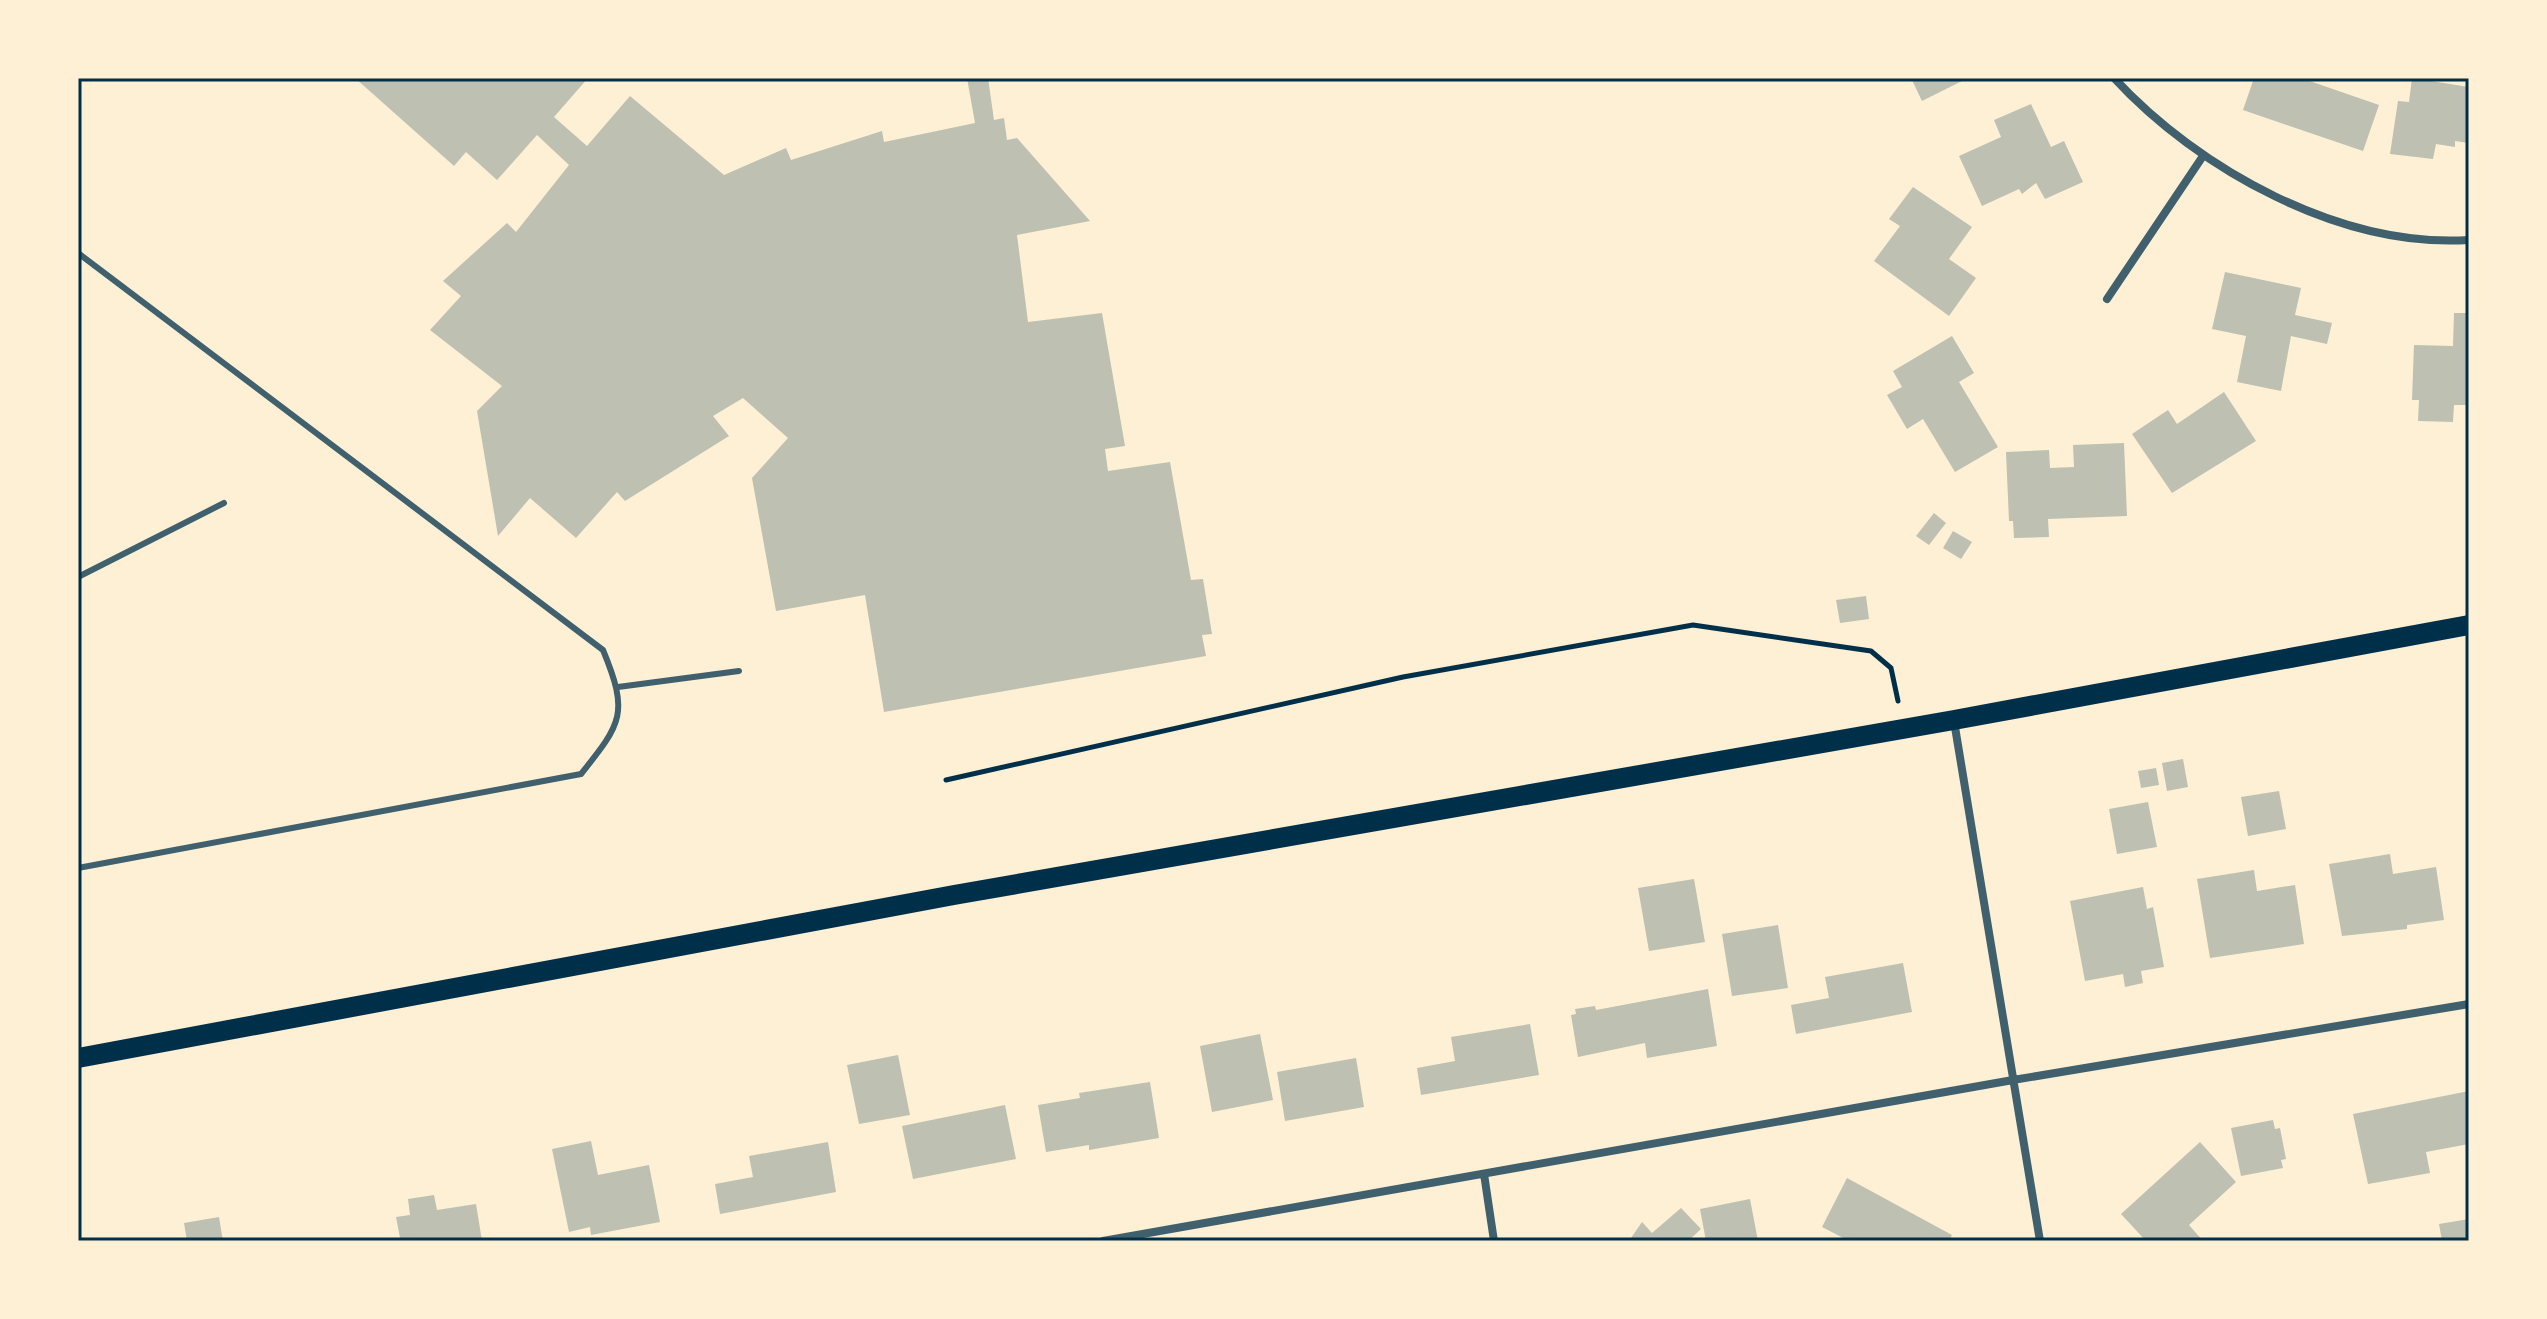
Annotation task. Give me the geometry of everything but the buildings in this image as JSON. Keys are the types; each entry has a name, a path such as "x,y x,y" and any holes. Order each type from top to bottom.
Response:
{"main road":[{"path":"78,1058 954,895 1905,729 2469,625"}],"street":[{"path":"2114,78 2146,110 2203,156 2299,208 2373,232 2446,241 2469,240"},
{"path":"2107,299 2203,156"},
{"path":"1954,720 2040,1241"},
{"path":"1103,1241 2013,1080 2469,1004"},
{"path":"1484,1174 1494,1241"}],"lane":[{"path":"78,253 603,650 618,687 615,731 581,774 78,868"},
{"path":"78,577 224,503"},
{"path":"618,687 739,671"}],"path":[{"path":"946,780 1403,677 1693,625 1871,651 1891,668 1905,729"}]}
